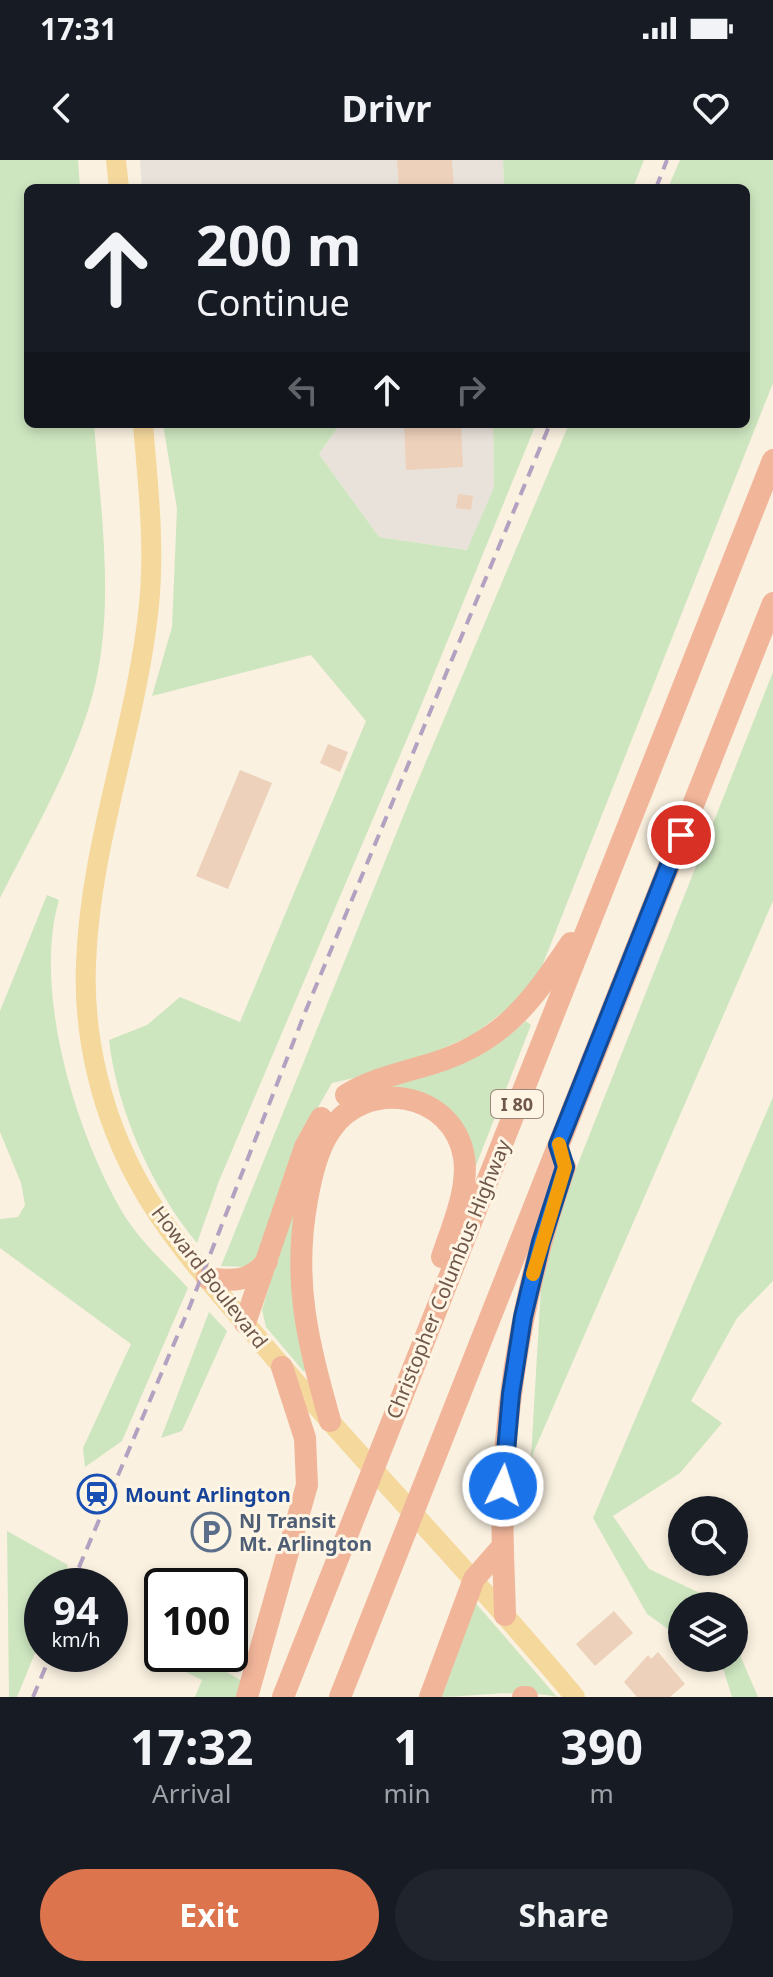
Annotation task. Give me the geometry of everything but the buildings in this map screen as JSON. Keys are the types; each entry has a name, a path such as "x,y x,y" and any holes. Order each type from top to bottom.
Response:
{"highway":[{"name":"Christopher Columbus Highway","path":"283,1697 773,460"},
{"name":"I 80","path":"340,1697 773,603"},
{"path":"245,1323 305,1147 328,1109 355,1089 455,1057 498,1033 532,1000 595,907"},
{"path":"330,1421 303,1317 299,1275 301,1234 310,1183 324,1140 343,1115 363,1102 388,1096 415,1100 441,1115 457,1135 464,1159 464,1175 436,1273 440,1300"},
{"path":"505,1615 502,1547 511,1394 528,1294 565,1167 558,1145"},
{"path":"207,1278 250,1278 270,1257"},
{"path":"247,1697 307,1485 305,1438 282,1367"},
{"path":"430,1697 474,1579 502,1547"}],"main road":[{"path":"116,160 119,184"},
{"name":"Howard Boulevard","path":"143,428 151,512 149,608 89,920 87,1010 98,1078 123,1151 161,1220 282,1367 474,1579 575,1697"}],"shaded area":[{"path":"140,160 503,160 504,184 142,184"},
{"path":"337,428 493,428 494,487 468,550 379,537 319,454"}],"green space":[{"path":"0,160 78,160 80,184 24,184 24,428 94,428 105,565 103,636 90,704 72,754 0,898"},
{"path":"503,160 644,160 635,184 504,184"},
{"path":"680,160 773,160 773,383 533,989 473,1035 398,1068 332,1083 298,1142 258,1256 245,1267 221,1266 411,797 567,428 750,428 750,184 670,184"},
{"path":"164,428 337,428 319,454 379,537 467,550 494,487 493,428 534,428 418,713 219,1181 197,1243 165,1198 139,1148 120,1094 109,1040 147,1025 180,997 240,1022 366,721 311,655 152,696 172,627 177,509"},
{"path":"773,672 773,901 531,1458 543,1252"},
{"path":"47,895 59,900 52,937 51,977 55,1020 64,1064 91,1148 132,1227 188,1288 122,1441 85,1467 83,1448 131,1344 0,1248 0,1219 18,1217 25,1205 21,1183 0,1132 0,1011"},
{"path":"526,1021 531,1025 466,1191 469,1161 462,1132 451,1115 418,1095 379,1093 361,1098 343,1107 329,1121 313,1146 303,1175 294,1241 298,1308 308,1368 304,1372 266,1327 262,1310 301,1175 311,1149 323,1127 335,1111 350,1100 483,1052"},
{"path":"773,1097 773,1281 737,1318 691,1401 722,1423 680,1473 613,1516 649,1569 698,1592 668,1592 668,1629 647,1614 593,1518"},
{"path":"209,1312 227,1331 182,1431 161,1438"},
{"path":"7,1531 68,1565 67,1568 24,1568 24,1672 27,1672 17,1697 9,1697"},
{"path":"473,1600 557,1697 513,1693 437,1697"},
{"path":"186,1672 227,1672 242,1681 238,1697 195,1697 202,1680"},
{"path":"724,1672 747,1672 758,1697 732,1697"}],"railway":[{"path":"658,184 667,160"},
{"path":"79,1568 190,1306 306,1010 548,428"},
{"path":"33,1697 43,1672"}],"slow traffic":[{"path":"533,1274 565,1167 559,1144"}],"place":[{"name":"Mount Arlington","path":"97,1494"},
{"name":"NJ Transit Mt. Arlington","path":"211,1532"}],"route":[{"path":"503,1486 511,1394 523,1317 551,1206 565,1167 558,1145 681,835"}]}
